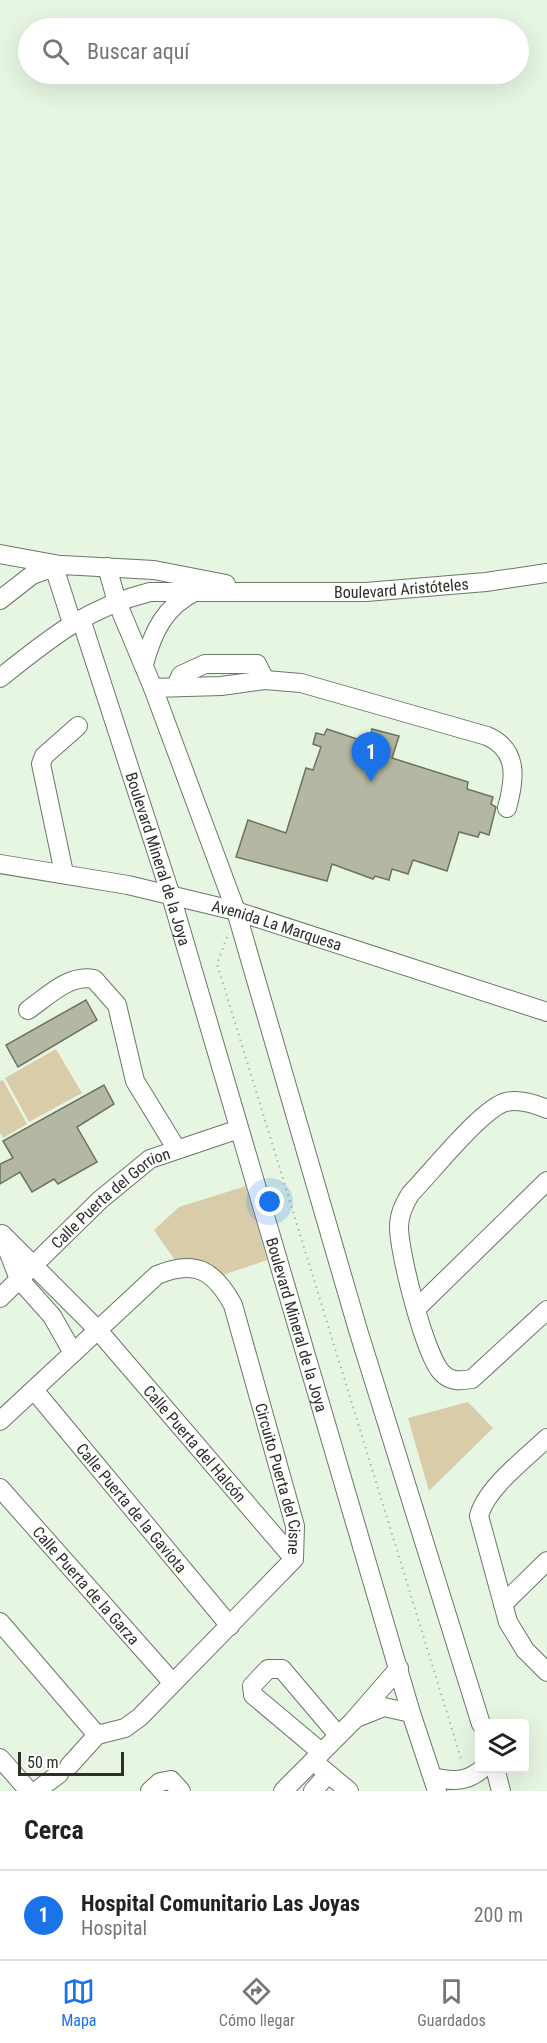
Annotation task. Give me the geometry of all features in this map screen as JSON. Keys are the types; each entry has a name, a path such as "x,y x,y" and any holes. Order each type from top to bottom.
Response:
{"street":[{"name":"Boulevard Aristóteles","path":"0,554 58,566 107,567 181,574 255,591"},
{"path":"0,600 32,575 58,566"},
{"name":"Boulevard Mineral de la Joya","path":"58,566 171,896 411,1713 435,1784"},
{"path":"107,567 117,602 144,664 236,911 358,1330 479,1719"},
{"name":"Boulevard Aristóteles","path":"0,678 76,621 117,602 150,592 366,592 486,582 547,573"},
{"path":"144,664 153,634 160,622 181,599 196,591"},
{"path":"176,686 181,675 194,668 220,663 257,664 265,680"},
{"path":"220,663 221,686"},
{"path":"153,688 221,686 265,680 301,682 496,740 510,754 513,787 507,808"},
{"path":"64,873 41,764 44,756 78,726"},
{"name":"Avenida La Marquesa","path":"0,864 64,873 236,911 547,1012"},
{"path":"28,1010 66,983 78,979 94,979 117,1005 135,1081 176,1148"},
{"path":"547,1109 521,1101 508,1101 486,1113 405,1203 400,1214 399,1234 417,1308 434,1361 441,1372 459,1381 472,1379 547,1310"},
{"name":"Calle Puerta del Gorrion","path":"0,1298 128,1175 150,1159 176,1148 239,1129"},
{"path":"417,1308 547,1181"},
{"path":"1,1232 97,1329"},
{"path":"1,1232 19,1279 52,1316 73,1353"},
{"name":"Circuito Puerta del Cisne","path":"0,1422 157,1275 185,1267 199,1269 223,1287 233,1305 295,1526 294,1559 140,1717 125,1728 97,1735"},
{"name":"Calle Puerta del Halcón","path":"97,1329 294,1559"},
{"name":"Calle Puerta de la Gaviota","path":"34,1390 230,1626"},
{"path":"547,1438 496,1487 481,1507 479,1516 481,1532 514,1636 547,1672"},
{"name":"Calle Puerta de la Garza","path":"0,1488 172,1682"},
{"path":"503,1604 547,1561"},
{"path":"0,1622 97,1735 64,1770 36,1791"},
{"path":"292,1788 317,1757 353,1721 399,1668"},
{"path":"338,1735 282,1669 268,1669 252,1686 253,1695 305,1738 328,1774 349,1791"},
{"path":"353,1721 384,1707 411,1713"},
{"path":"305,1738 324,1718"},
{"path":"0,1758 29,1791"},
{"path":"496,1773 501,1791"},
{"path":"313,1791 328,1774"},
{"path":"435,1784 475,1774"},
{"path":"150,1791 166,1780 171,1780 181,1791"}],"path":[{"path":"236,911 217,964 475,1774"}],"shaded area":[{"path":"56,1049 82,1093 29,1122 5,1078"},
{"path":"3,1080 27,1124 3,1138 0,1133 0,1081"},
{"path":"246,1186 267,1260 223,1275 213,1266 201,1261 176,1262 154,1230 179,1207"},
{"path":"468,1402 493,1428 429,1491 408,1418"}],"building":[{"path":"327,729 369,743 372,729 399,736 392,758 468,782 467,789 493,797 491,804 496,807 489,835 480,832 478,837 459,832 447,871 413,860 408,874 392,869 389,880 375,876 373,879 332,864 327,881 236,857 248,820 286,833 306,768 313,770 321,747 313,744 316,733 324,735"},
{"path":"86,1000 97,1020 18,1067 6,1045"},
{"path":"104,1085 114,1104 77,1127 97,1162 58,1184 54,1179 32,1192 20,1172 0,1184 0,1164 13,1158 3,1141"}],"place":[{"name":"Hospital Comunitario Las Joyas","path":"371,782"}]}
